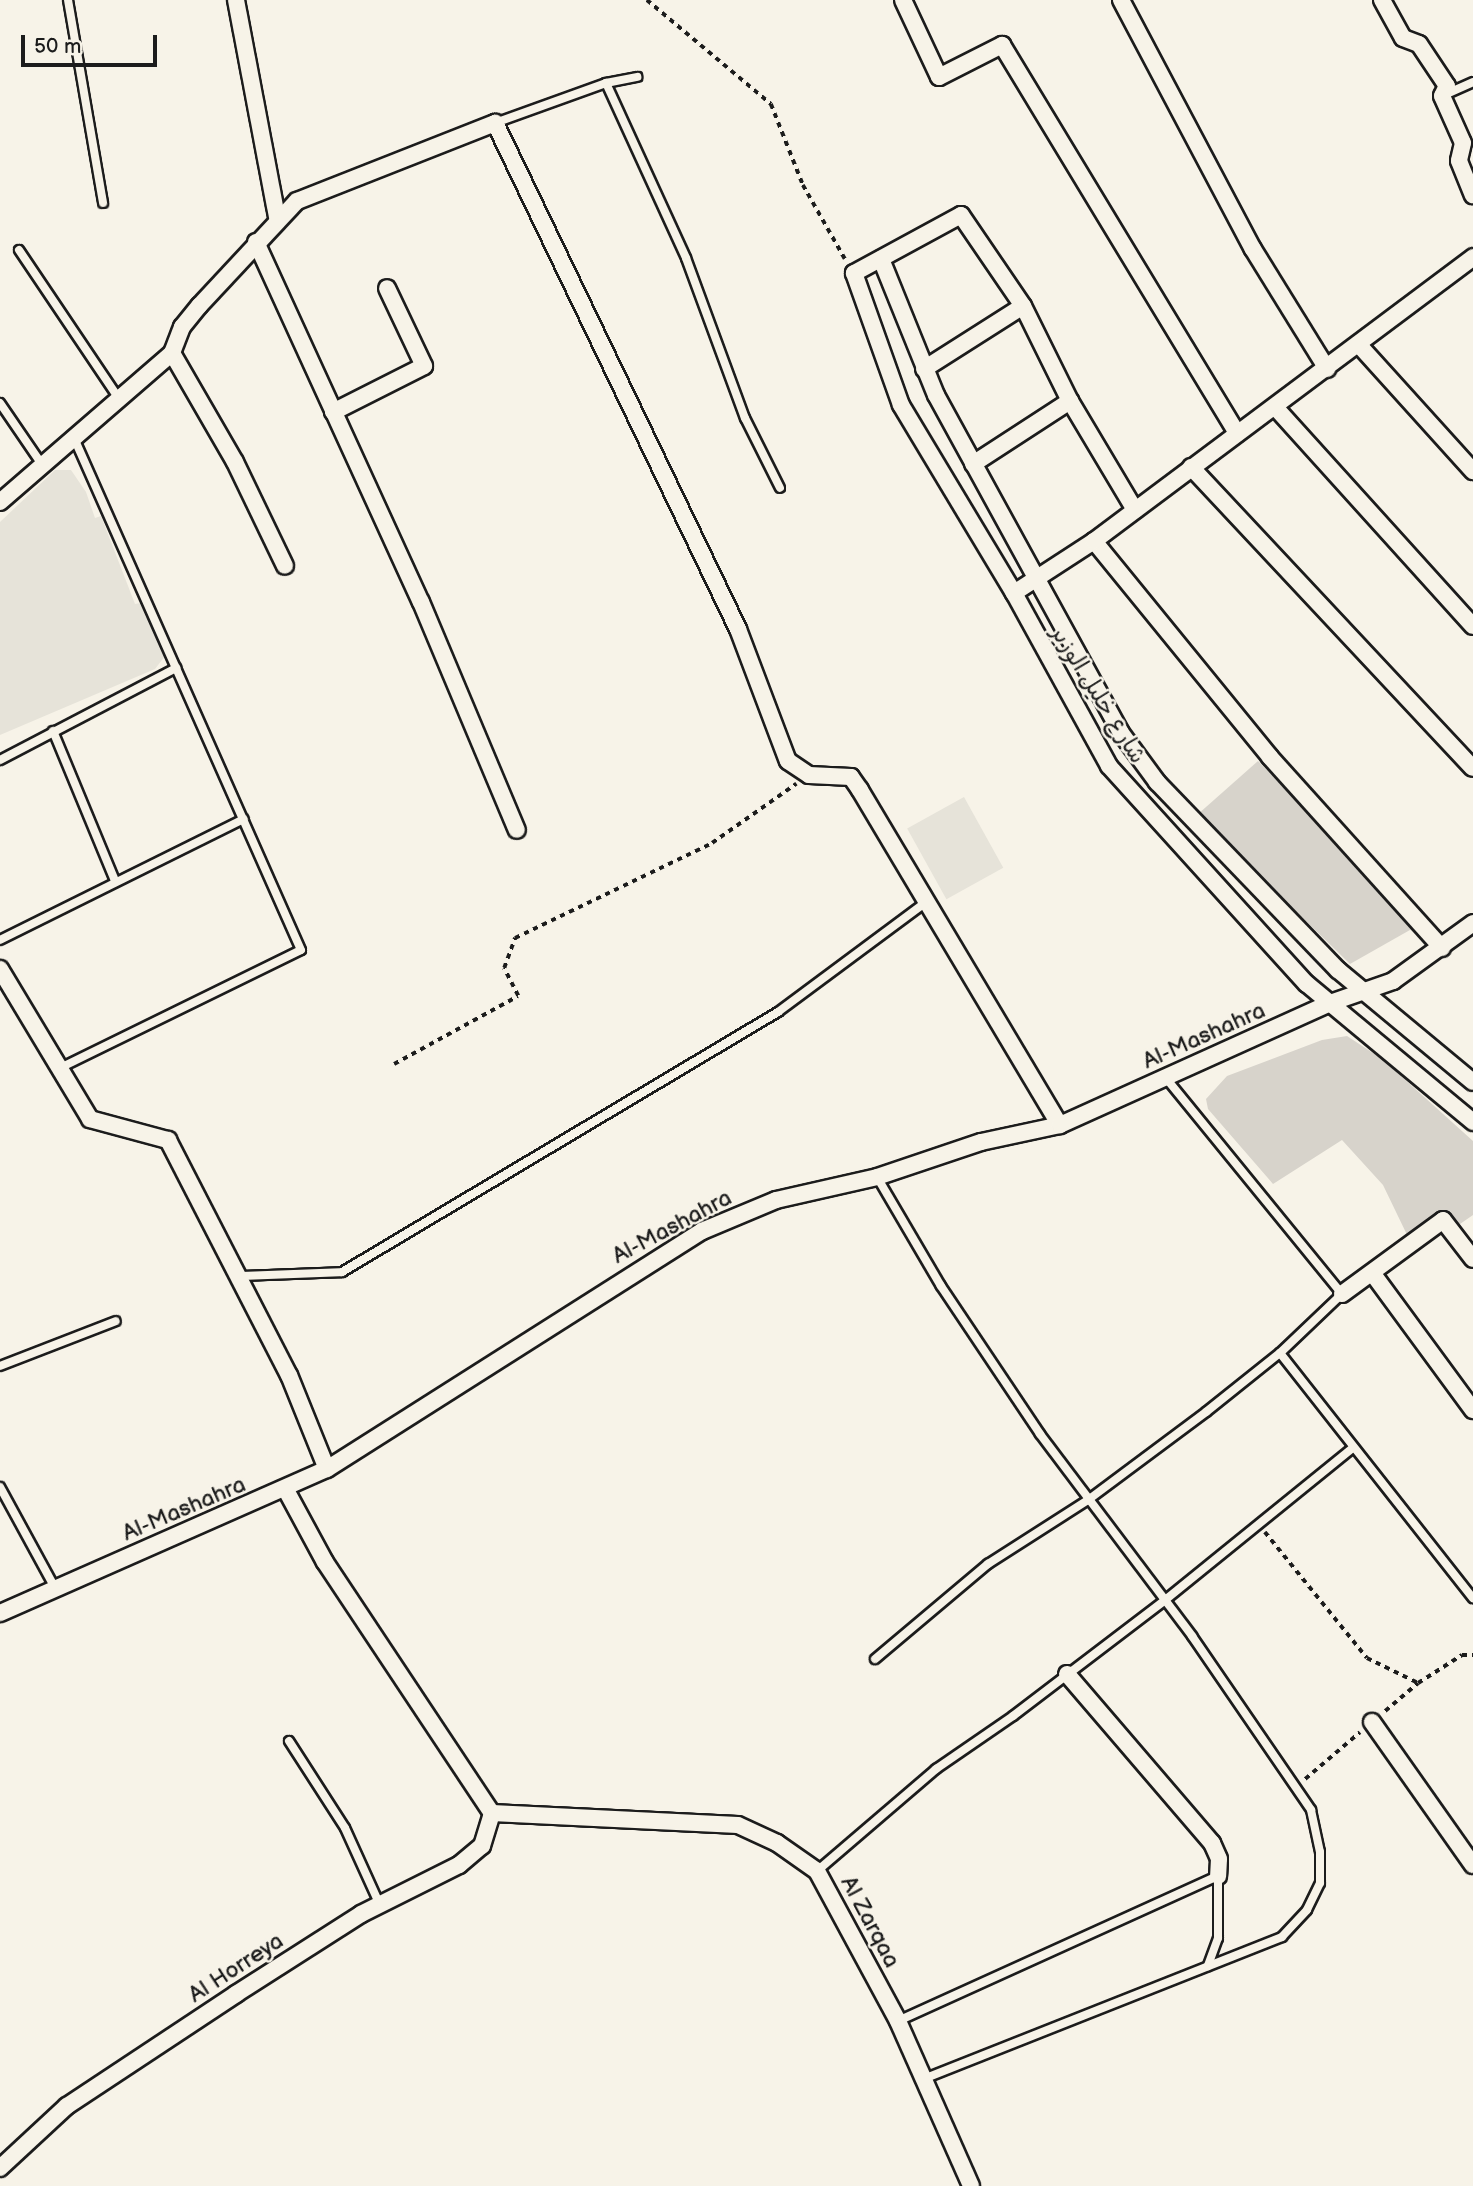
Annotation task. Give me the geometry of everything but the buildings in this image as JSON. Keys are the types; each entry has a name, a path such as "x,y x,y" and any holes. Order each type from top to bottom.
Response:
{"street":[{"path":"236,0 277,218"},
{"path":"903,0 939,77 1002,45 1237,433"},
{"path":"1121,0 1253,249 1327,369"},
{"path":"1382,0 1403,38 1419,44 1447,86 1442,96 1462,143 1459,161 1473,195"},
{"path":"1,498 172,353 182,327 277,218 297,201 495,123 738,629 788,761 809,775 851,777 1060,1125"},
{"path":"854,273 961,215 1023,306 1070,401 1135,510"},
{"path":"256,242 517,830"},
{"path":"1014,593 1094,541 1473,257"},
{"name":"شارع خليل الوزير","path":"881,259 924,369 973,464 1039,579 1121,733 1157,782 1338,970 1473,1082"},
{"name":"شارع خليل الوزير","path":"854,273 901,405 1014,593 1109,766 1307,984 1473,1122"},
{"path":"333,412 424,366 387,288"},
{"path":"924,369 1023,306"},
{"path":"1359,345 1473,471"},
{"path":"172,353 235,462 285,566"},
{"path":"973,464 1070,401"},
{"path":"1275,407 1473,626"},
{"path":"1191,467 1473,768"},
{"path":"1094,541 1270,757 1442,948"},
{"name":"Al-Mashahra","path":"0,1613 286,1490 327,1469 702,1231 776,1200 877,1177 981,1142 1060,1125 1330,1003 1368,993 1442,948 1473,923"},
{"path":"0,969 90,1119 168,1140 289,1375 327,1469"},
{"path":"1342,1294 1373,1274 1443,1220 1473,1259"},
{"path":"1373,1274 1473,1410"},
{"path":"286,1490 325,1562 492,1813"},
{"path":"1067,1674 1212,1843 1219,1859 1218,1876"},
{"path":"1372,1722 1473,1865"},
{"name":"Al Zarqaa","path":"492,1813 738,1825 777,1843 817,1871 898,2021 971,2186"},
{"name":"Al Horreya","path":"0,2168 67,2106 380,1905 467,1859 482,1846 492,1813"}],"lane":[{"path":"68,0 103,203"},
{"path":"495,123 606,83 637,77"},
{"path":"1442,96 1473,82"},
{"path":"606,83 686,258 745,418 780,488"},
{"path":"19,250 119,400"},
{"path":"0,403 41,463"},
{"path":"59,1068 302,950 74,438"},
{"path":"0,760 176,668"},
{"path":"53,731 115,881"},
{"path":"0,940 244,819"},
{"path":"236,1276 342,1272 778,1012 925,903"},
{"path":"875,1659 988,1563 1088,1500 1280,1353 1342,1294 1166,1078"},
{"path":"877,1177 941,1286 1088,1500 1165,1600 1293,1788 1311,1810 1321,1852 1320,1883 1307,1910 1282,1937 925,2079"},
{"path":"0,1366 116,1321"},
{"path":"1280,1353 1473,1598"},
{"path":"817,1871 936,1769 1165,1600 1353,1448"},
{"path":"0,1488 55,1588"},
{"path":"289,1741 345,1828 380,1905"},
{"path":"898,2021 1218,1876 1219,1938 1208,1966"}],"path":[{"path":"647,0 661,16 771,104 788,150 826,233 854,273"},
{"path":"394,1064 518,996 503,968 515,938 712,843 809,775"},
{"path":"1258,1523 1367,1658 1418,1683"},
{"path":"1293,1788 1418,1683 1462,1655 1473,1655"}],"shaded area":[{"path":"55,470 71,470 86,492 95,518 101,516 135,604 140,603 165,656 155,669 0,735 0,522"},
{"path":"1258,761 1417,926 1350,964 1197,815"},
{"path":"964,797 1003,868 946,899 907,829"},
{"path":"1347,1036 1382,1059 1473,1141 1473,1215 1460,1224 1445,1213 1410,1241 1383,1185 1342,1140 1273,1184 1208,1109 1206,1099 1227,1076 1322,1040"}]}
